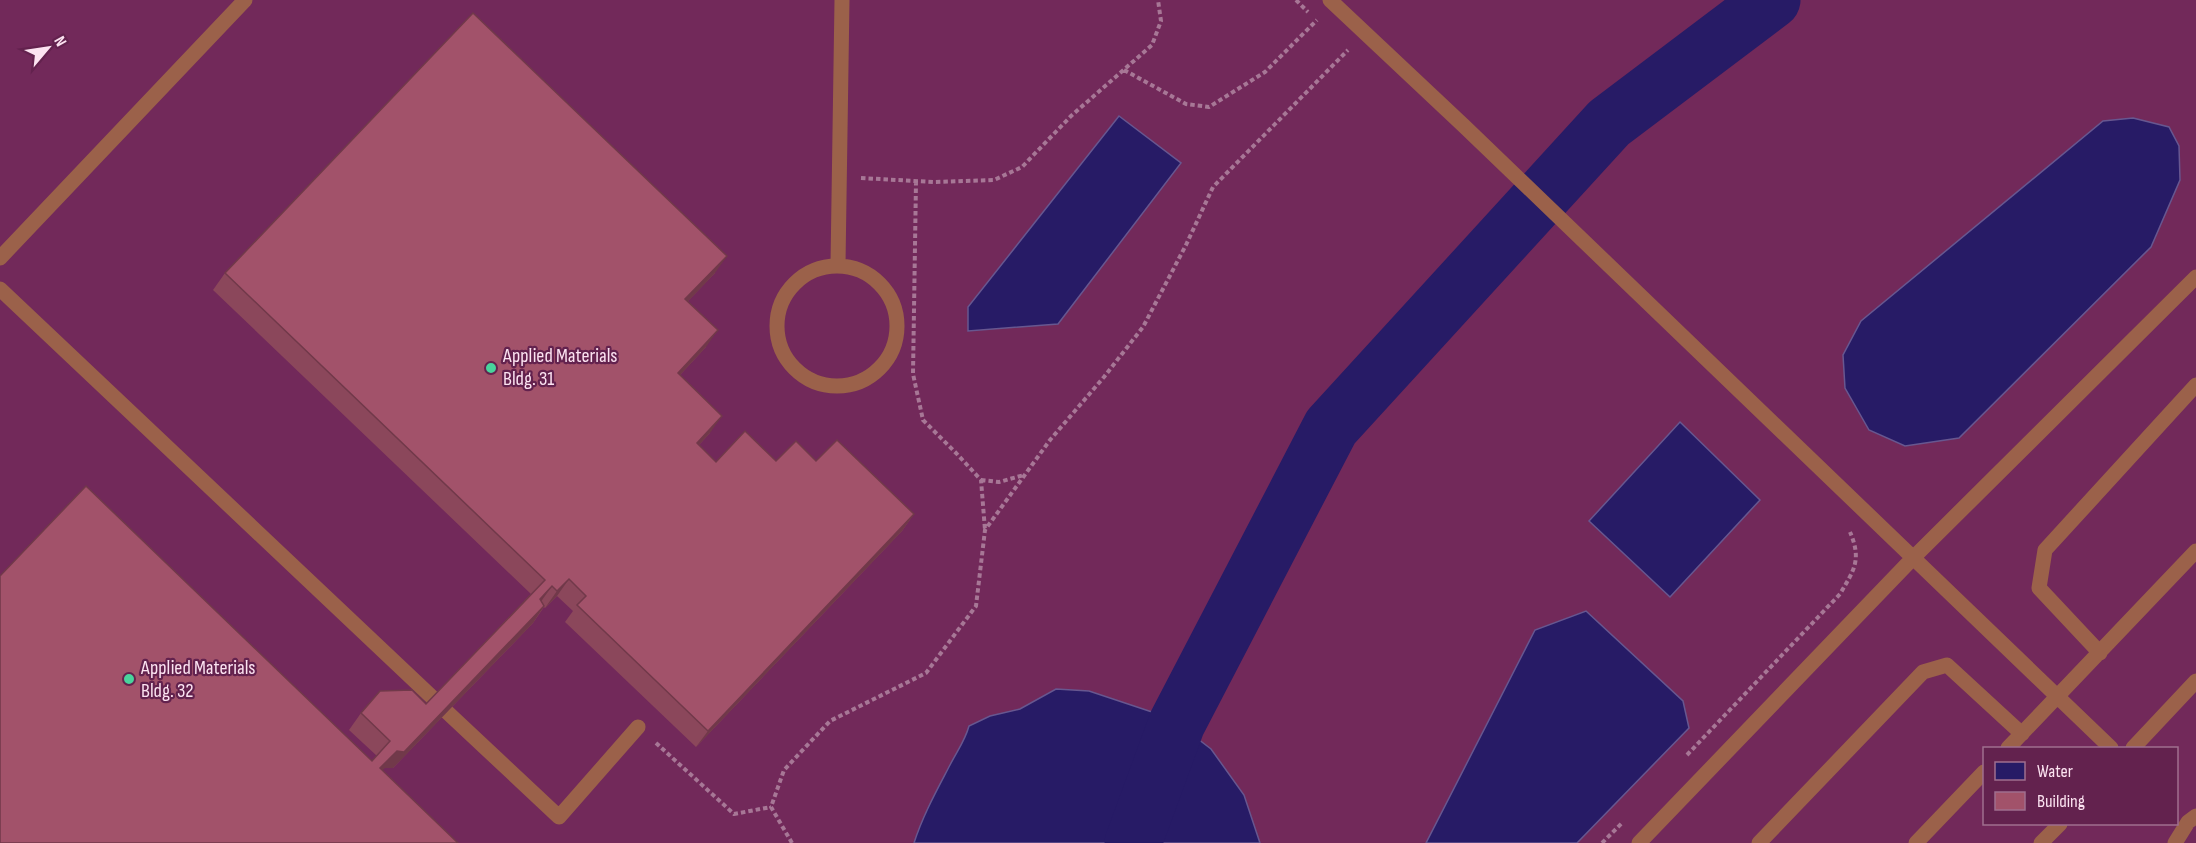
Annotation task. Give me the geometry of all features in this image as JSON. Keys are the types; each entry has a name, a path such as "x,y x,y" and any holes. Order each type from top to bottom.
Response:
{"lane":[{"path":"0,258 245,0"},
{"path":"838,265 842,0"},
{"path":"1330,0 2110,747"},
{"path":"838,265 858,269 877,280 890,297 897,317 896,338 889,357 875,373 857,384 836,387 818,383 800,374 787,361 778,344 776,325 779,306 789,289 802,276 819,268 838,265"},
{"path":"1639,843 1913,558 2196,277"},
{"path":"0,289 435,700"},
{"path":"2100,653 2039,588 2045,549 2196,385"},
{"path":"2009,747 2196,551"},
{"path":"1760,843 1923,672 1947,665 2022,734"},
{"path":"2134,747 2196,681"},
{"path":"447,712 559,817 638,727"},
{"path":"1916,843 1983,773"},
{"path":"2175,843 2187,816"},
{"path":"2041,843 2059,825"}],"path":[{"path":"858,177 916,181 994,180 1022,167 1071,116 1152,45 1161,21 1158,0"},
{"path":"1124,70 1186,104 1209,107 1265,72 1317,20"},
{"path":"985,530 1050,440 1143,327 1213,187 1348,49 1357,57"},
{"path":"792,843 771,807 784,770 830,722 926,673 976,606 985,530 981,480 922,420 913,374 916,181"},
{"path":"981,480 999,482 1025,475"},
{"path":"1684,757 1840,594 1856,568 1857,548 1848,527"},
{"path":"638,727 734,814 771,807"},
{"path":"1602,843 1627,817"}],"shaded area":[{"path":"0,0 2196,0 2196,843 0,843"}],"water":[{"path":"1119,116 1181,163 1058,324 968,331 968,307"},
{"path":"2133,118 2169,127 2179,146 2180,180 2151,247 1959,438 1905,446 1869,430 1845,388 1843,355 1861,321 2103,121"},
{"path":"1680,422 1760,500 1670,597 1589,521"},
{"path":"1586,611 1683,701 1689,728 1577,843 1426,843 1535,630"},
{"path":"1056,689 1089,691 1158,714 1177,723 1211,749 1244,795 1260,843 914,843 926,813 969,726 990,716 1020,709"}],"building":[{"name":"Applied Materials Bldg. 31","path":"473,13 727,256 685,299 718,330 678,373 722,416 697,443 716,462 745,431 776,461 796,441 816,461 837,440 914,514 708,731 577,605 586,596 569,579 557,591 552,586 540,599 544,606 404,752 397,751 380,768 458,843 0,843 0,576 86,486 372,761 390,741 361,713 380,691 412,690 426,704 545,580 225,273"}],"waterway":[{"path":"1133,843 1177,723 1331,427 1609,123 1772,0"}],"place":[{"name":"Applied Materials Bldg. 31","path":"491,368"},
{"name":"Applied Materials Bldg. 32","path":"129,679"}]}
